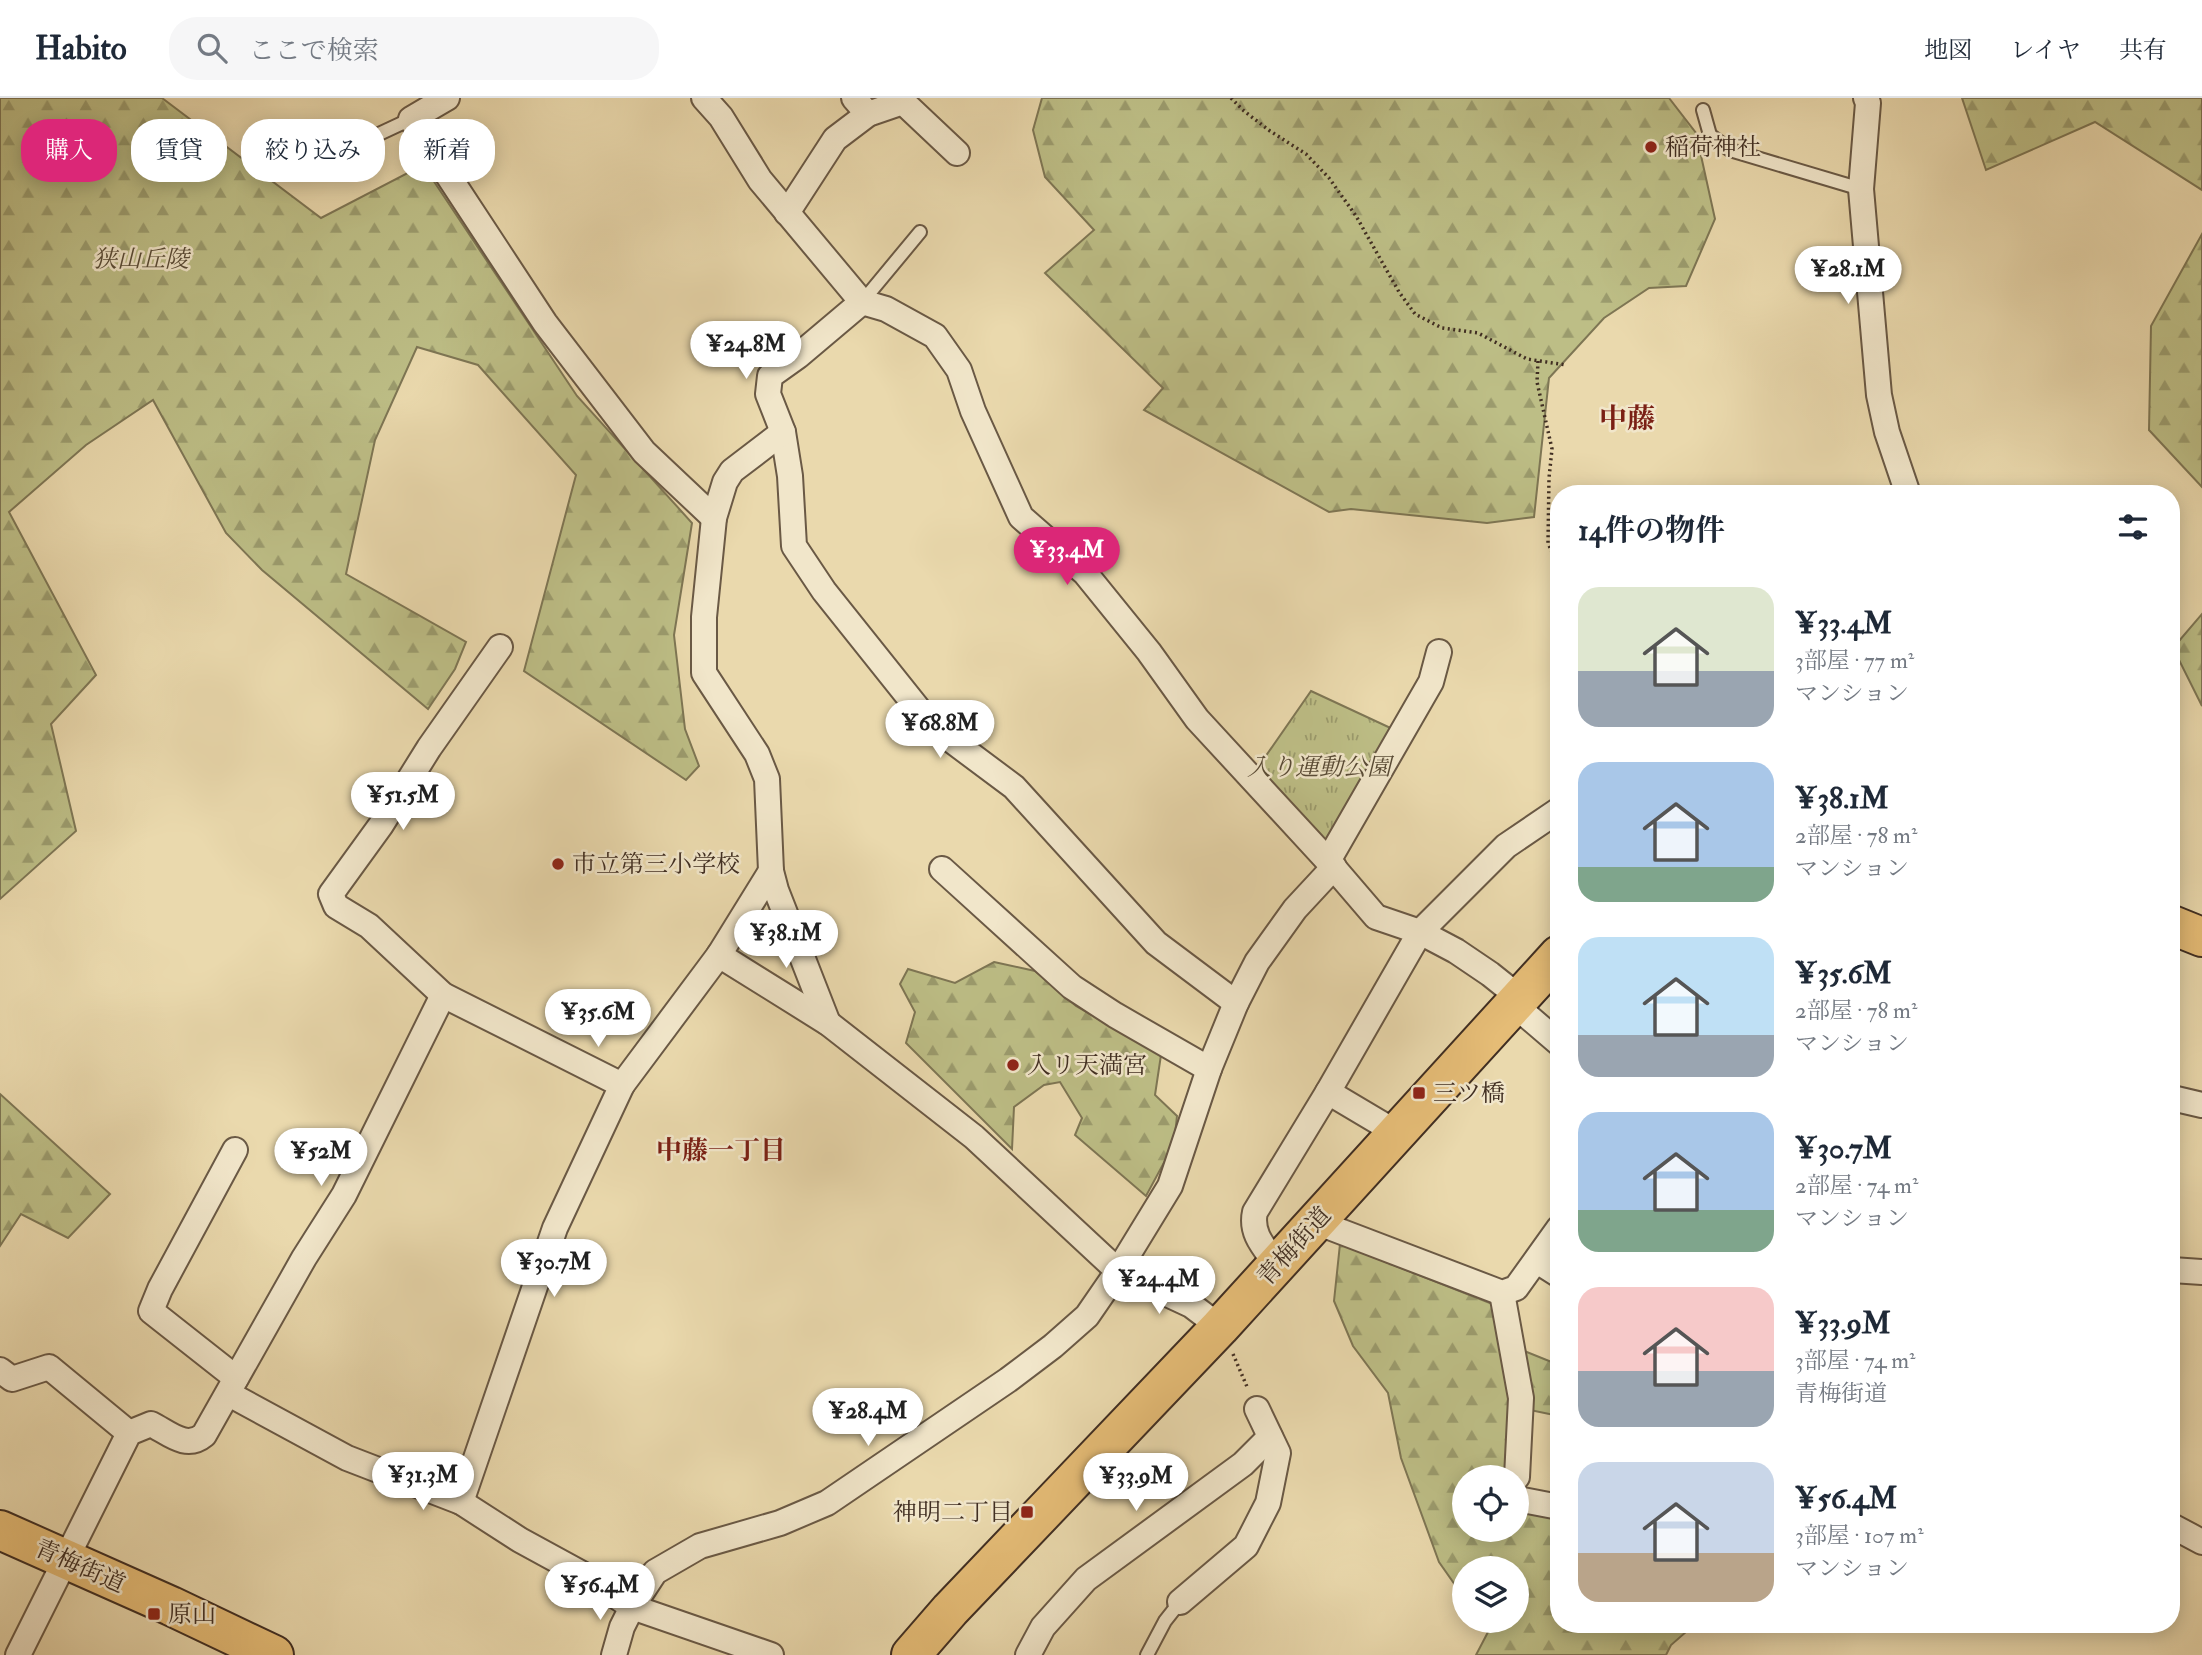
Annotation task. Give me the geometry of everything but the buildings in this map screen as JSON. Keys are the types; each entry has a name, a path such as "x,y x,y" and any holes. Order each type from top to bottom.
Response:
{"main road":[{"path":"2180,928 2202,937"},
{"name":"青梅街道","path":"911,1655 950,1610 1220,1327 1550,965"},
{"name":"青梅街道","path":"0,1530 274,1655"}],"street":[{"path":"411,119 447,98"},
{"path":"704,98 721,117 760,180 862,302 886,309 935,336 959,370 973,411 1021,516 1094,582 1197,719 1331,864 1376,917 1420,932 1467,958 1520,998 1525,1014 1550,1035"},
{"path":"1866,98 1868,103 1861,189 1879,395 1887,432 1905,485"},
{"path":"787,213 835,139 861,106 903,102 957,153"},
{"path":"452,182 545,323 644,452 714,518"},
{"path":"862,302 770,376 768,394 783,432 790,476 794,546 824,591 930,725 1014,787 1156,943 1236,1003"},
{"path":"783,432 732,471 725,482 714,518 704,617 704,673 757,754 767,779 771,871 828,1023"},
{"path":"500,647 429,748 381,825 331,894 336,906 369,926 443,995 622,1086"},
{"path":"614,1655 622,1627 655,1572 700,1546 780,1523 827,1503 932,1433 1053,1346 1087,1316 1118,1271 1170,1185 1209,1069 1236,1003 1257,962 1294,909 1331,864 1439,670"},
{"path":"1277,1265 1255,1233 1255,1212 1420,932 1506,846 1550,813"},
{"path":"942,869 1072,987 1209,1069"},
{"path":"461,1502 555,1228 622,1086 719,955 771,871"},
{"path":"719,955 828,1023 974,1138 1118,1271 1191,1305 1220,1327"},
{"path":"15,1651 66,1560 129,1433 151,1424 185,1442 196,1441 204,1435 304,1258 344,1195 443,995"},
{"path":"1328,1092 1397,1133"},
{"path":"2180,1100 2202,1105"},
{"path":"235,1150 160,1289 151,1311 232,1386 347,1458 461,1502 520,1540 586,1576 632,1607 771,1655"},
{"path":"1316,1222 1502,1293 1516,1288 1550,1242"},
{"path":"1537,1261 1550,1269"},
{"path":"2180,1271 2202,1272"},
{"path":"1502,1293 1521,1398 1518,1465"},
{"path":"0,1370 12,1379 50,1367 129,1433"},
{"path":"1180,1602 1246,1546 1268,1503 1278,1453 1257,1409"},
{"path":"1028,1655 1043,1628 1086,1579 1243,1464 1270,1437"},
{"path":"1529,1501 1550,1505"},
{"path":"2180,1530 2202,1542"}],"lane":[{"path":"1703,110 1710,135 1730,150 1861,189"},
{"path":"862,302 920,232"},
{"path":"1147,1655 1165,1621 1180,1602"}],"path":[{"path":"1231,98 1253,118 1306,154 1329,178 1356,216 1399,292 1415,314 1442,328 1478,333 1527,359 1566,366"},
{"path":"1538,361 1537,382 1552,449 1549,478 1550,548"},
{"path":"1220,1327 1257,1409"}],"green space":[{"name":"狭山丘陵","path":"0,98 162,98 190,119 131,119 131,182 227,182 227,147 241,158 241,182 273,182 321,218 399,177 399,182 434,182 577,396 692,523 674,635 685,729 699,766 686,780 524,671 576,475 478,365 417,347 375,440 346,574 466,642 455,669 428,709 262,570 226,533 153,400 86,445 9,512 96,675 51,724 76,831 0,899"},
{"path":"1042,98 1669,98 1696,133 1715,219 1686,286 1649,288 1604,318 1549,378 1534,517 1487,523 1351,509 1329,512 1144,410 1163,388 1045,273 1094,230 1045,177 1033,130"},
{"path":"1962,98 2202,98 2202,190 2095,122 1986,170"},
{"path":"2202,234 2202,487 2149,430 2151,326"},
{"path":"2202,614 2202,706 2180,662 2180,640"},
{"name":"入り運動公園","path":"1311,691 1397,731 1332,846 1254,773"},
{"path":"994,962 1035,971 1076,1006 1161,1055 1155,1095 1177,1116 1174,1144 1146,1196 1075,1135 1082,1118 1060,1082 1044,1085 1014,1107 1012,1149 906,1043 915,1012 900,984 908,969 955,983"},
{"path":"0,1094 110,1194 68,1238 21,1214 0,1246"},
{"path":"1340,1244 1495,1305 1502,1342 1550,1361 1550,1414 1511,1406 1509,1465 1452,1465 1452,1542 1529,1542 1529,1511 1550,1515 1550,1633 1685,1633 1671,1645 1666,1655 1476,1655 1487,1633 1529,1633 1529,1556 1452,1556 1452,1580 1439,1562 1401,1458 1388,1393 1353,1346 1334,1301"}],"place":[{"name":"稲荷神社","path":"1651,147"},
{"name":"市立第三小学校","path":"558,864"},
{"name":"入リ天満宮","path":"1013,1065"},
{"name":"三ツ橋","path":"1419,1093"},
{"name":"神明二丁目","path":"1027,1512"},
{"name":"原山","path":"154,1614"}],"district":[{"name":"中藤","path":"1627,418"},
{"name":"中藤一丁目","path":"721,1150"}]}
